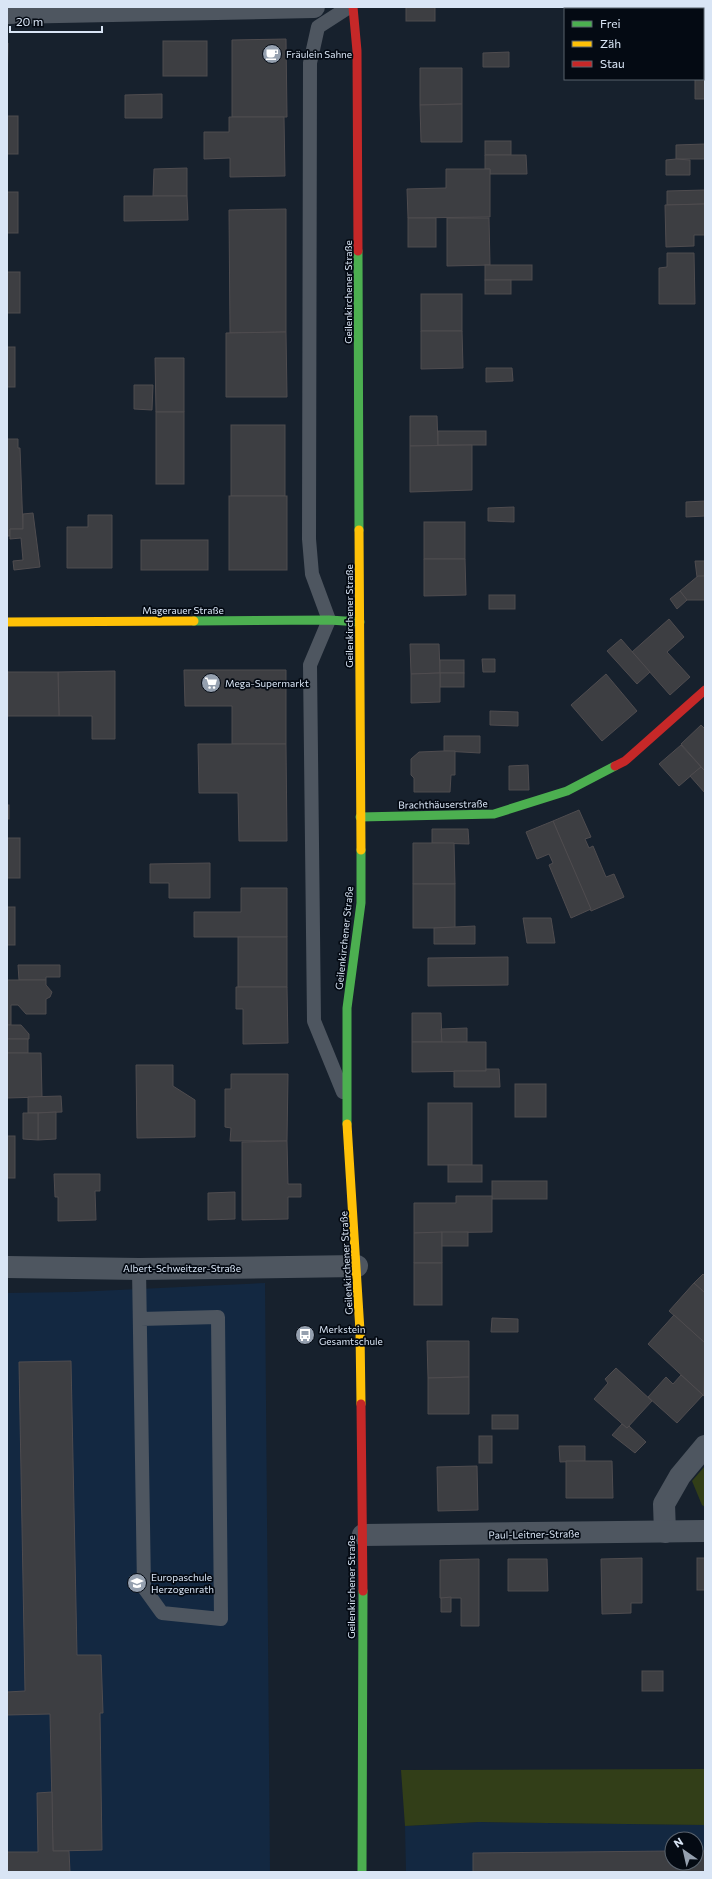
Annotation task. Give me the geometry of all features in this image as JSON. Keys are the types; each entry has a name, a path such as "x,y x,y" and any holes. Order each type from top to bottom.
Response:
{"main road":[{"name":"Geilenkirchener Straße","path":"353,7 357,51 361,903 347,1008 346,1101 357,1266 360,1339 363,1535 362,1872"},
{"name":"Magerauer Straße","path":"7,622 329,620 360,622"},
{"name":"Brachthäuserstraße","path":"360,817 494,814 567,791 625,761 705,690"}],"street":[{"path":"7,13 314,7"},
{"name":"Albert-Schweitzer-Straße","path":"7,1267 139,1268 357,1266"},
{"path":"664,1532 664,1504 680,1476 705,1446"},
{"name":"Paul-Leitner-Straße","path":"363,1535 705,1532"}],"lane":[{"path":"346,1101 314,1021 310,665 329,620 312,574 309,539 310,63 318,27 349,7"},
{"path":"139,1268 144,1588 162,1613 221,1619 218,1317 140,1319"}],"shaded area":[{"name":"Europaschule Herzogenrath","path":"265,1283 270,1872 7,1872 7,1293 75,1292"},
{"path":"479,1822 705,1825 705,1872 406,1872 405,1826"}],"green space":[{"path":"705,1466 705,1507 702,1505 692,1481"},
{"path":"705,1769 705,1825 479,1822 405,1826 401,1770"}],"building":[{"path":"406,7 435,7 435,21 406,21"},
{"path":"705,7 705,9 704,8 693,8"},
{"path":"286,39 287,117 232,117 232,40"},
{"path":"163,41 207,41 207,76 163,76"},
{"path":"7,43 8,43 7,87"},
{"path":"509,52 509,67 483,67 483,53"},
{"path":"420,68 462,68 462,104 420,105"},
{"path":"705,75 705,99 695,99 695,80 704,80"},
{"path":"162,94 162,118 125,118 125,95"},
{"path":"462,104 462,142 421,142 420,105"},
{"path":"7,116 18,116 18,154 7,154"},
{"path":"229,117 284,117 285,176 230,177 230,158 204,159 204,132 229,132"},
{"path":"485,141 511,141 511,155 485,155"},
{"path":"705,144 705,159 676,159 676,145"},
{"path":"485,155 526,155 527,174 490,174 490,169 485,169"},
{"path":"666,160 690,160 690,175 666,175"},
{"path":"187,168 187,196 153,196 154,169"},
{"path":"446,169 490,169 490,217 408,218 407,189 446,188"},
{"path":"705,190 705,204 667,205 667,191"},
{"path":"7,192 18,192 18,233 7,233"},
{"path":"124,196 187,196 188,220 124,221"},
{"path":"705,204 705,235 694,235 694,246 666,247 665,205"},
{"path":"286,209 286,332 230,333 229,210"},
{"path":"408,218 436,218 436,247 408,247"},
{"path":"447,218 489,218 490,265 447,266"},
{"path":"667,253 694,253 695,304 659,304 659,268 667,267"},
{"path":"485,265 532,265 532,280 485,280"},
{"path":"7,272 20,272 20,313 7,313"},
{"path":"485,280 511,280 511,294 485,294"},
{"path":"421,294 462,294 462,331 421,331"},
{"path":"421,331 462,331 463,368 421,369"},
{"path":"286,332 287,397 226,397 226,333"},
{"path":"7,347 15,347 15,387 7,387"},
{"path":"155,358 184,358 184,412 156,412"},
{"path":"486,368 512,368 513,381 486,382"},
{"path":"134,385 153,385 152,410 134,409"},
{"path":"156,412 184,412 184,484 156,484"},
{"path":"410,416 437,416 438,446 410,446"},
{"path":"231,425 285,425 285,496 231,496"},
{"path":"438,431 486,431 486,445 438,445"},
{"path":"7,439 18,439 18,448 20,448 23,529 10,529 10,536 7,536"},
{"path":"472,445 472,490 410,492 410,446"},
{"path":"229,496 287,496 287,570 229,570"},
{"path":"705,501 705,516 686,517 686,502"},
{"path":"514,507 514,522 488,521 488,508"},
{"path":"33,513 40,567 14,570 13,561 23,560 21,538 10,539 10,529 23,529 23,514"},
{"path":"88,515 112,515 112,568 67,568 67,527 88,527"},
{"path":"424,522 465,522 465,559 424,559"},
{"path":"141,540 208,540 208,570 141,570"},
{"path":"424,559 465,559 466,595 424,596"},
{"path":"695,561 705,561 705,576 697,577"},
{"path":"698,576 705,576 705,600 687,600 680,591"},
{"path":"680,591 687,600 677,609 670,599"},
{"path":"489,595 515,595 515,609 489,609"},
{"path":"669,619 684,637 667,652 690,677 670,695 632,652"},
{"path":"621,639 650,672 637,684 607,651"},
{"path":"410,644 439,644 440,673 411,674"},
{"path":"482,659 495,659 495,672 483,672"},
{"path":"440,660 464,660 464,673 440,673"},
{"path":"184,670 286,670 286,744 232,744 232,706 185,706"},
{"path":"115,671 115,739 92,739 92,716 59,716 58,672"},
{"path":"8,672 8,716 7,716"},
{"path":"8,672 58,672 59,716 8,716"},
{"path":"440,673 464,673 464,687 440,687"},
{"path":"440,673 440,702 411,703 411,674"},
{"path":"606,674 637,711 602,741 571,705"},
{"path":"490,711 518,712 518,726 490,725"},
{"path":"701,725 705,729 705,771 681,744"},
{"path":"444,736 480,736 480,753 444,751"},
{"path":"198,744 286,744 287,841 239,841 238,793 199,793"},
{"path":"681,745 701,767 679,786 659,764"},
{"path":"455,751 455,775 451,775 450,792 414,792 414,778 411,775 411,759 419,752"},
{"path":"528,765 529,790 509,790 509,766"},
{"path":"701,767 705,771 705,793 690,776"},
{"path":"7,805 9,805 9,819 7,819"},
{"path":"579,810 591,837 585,839 589,848 593,846 606,877 614,874 624,897 591,911 553,821"},
{"path":"553,821 591,909 571,918 549,865 553,863 549,854 537,859 526,832"},
{"path":"432,829 468,829 469,844 432,843"},
{"path":"7,838 20,838 20,878 7,878"},
{"path":"413,843 454,843 455,884 413,884"},
{"path":"210,863 210,898 169,898 169,883 150,883 150,864"},
{"path":"413,884 455,884 455,928 413,928"},
{"path":"241,888 287,888 287,937 194,937 194,912 241,912"},
{"path":"7,907 15,907 15,945 7,945"},
{"path":"523,918 551,918 555,943 527,943"},
{"path":"475,926 475,944 434,944 434,928"},
{"path":"238,937 287,937 287,987 238,987"},
{"path":"508,957 508,985 428,986 428,958"},
{"path":"18,965 60,965 60,977 46,977 46,980 19,980"},
{"path":"7,980 46,980 46,985 52,992 50,997 46,999 46,1014 26,1014 18,1005 11,1005 11,1025 7,1025"},
{"path":"236,987 287,987 288,1043 243,1044 243,1009 236,1009"},
{"path":"412,1013 441,1013 442,1042 412,1042"},
{"path":"7,1025 21,1025 29,1034 29,1039 7,1039"},
{"path":"467,1028 467,1042 442,1043 441,1029"},
{"path":"7,1039 28,1039 28,1053 7,1053"},
{"path":"412,1042 486,1042 486,1071 412,1072"},
{"path":"7,1053 41,1053 42,1097 7,1098"},
{"path":"136,1065 173,1065 173,1086 195,1100 195,1137 137,1138"},
{"path":"486,1069 499,1069 500,1087 454,1087 454,1071 486,1071"},
{"path":"231,1074 288,1074 287,1141 230,1141 231,1128 225,1127 225,1089 231,1089"},
{"path":"515,1084 546,1084 546,1117 515,1117"},
{"path":"61,1096 62,1112 28,1113 28,1097"},
{"path":"428,1103 472,1103 472,1165 428,1165"},
{"path":"56,1112 56,1139 38,1140 38,1113"},
{"path":"23,1113 38,1113 38,1140 23,1139"},
{"path":"7,1136 15,1136 15,1178 7,1178"},
{"path":"287,1141 288,1184 301,1184 301,1197 288,1197 288,1219 242,1220 242,1142"},
{"path":"448,1165 482,1165 482,1182 448,1182"},
{"path":"54,1174 100,1174 100,1191 95,1191 96,1220 58,1221 58,1197 55,1197"},
{"path":"492,1181 547,1181 547,1199 492,1199"},
{"path":"235,1192 235,1219 208,1220 208,1193"},
{"path":"456,1196 492,1196 492,1232 414,1233 414,1203 456,1203"},
{"path":"442,1232 442,1263 414,1263 414,1233"},
{"path":"442,1232 468,1232 468,1246 442,1246"},
{"path":"414,1263 442,1263 442,1305 414,1305"},
{"path":"703,1274 705,1276 705,1293 694,1283"},
{"path":"694,1283 705,1293 705,1343 669,1311"},
{"path":"674,1315 705,1343 704,1396 648,1344"},
{"path":"492,1318 518,1319 518,1332 491,1332"},
{"path":"427,1341 469,1341 469,1377 428,1378"},
{"path":"71,1361 77,1655 101,1655 103,1713 100,1713 102,1850 53,1851 50,1714 7,1715 7,1692 25,1691 19,1362"},
{"path":"616,1368 652,1401 627,1428 594,1399 608,1383 605,1379"},
{"path":"681,1375 703,1395 677,1423 648,1397 666,1377 673,1384"},
{"path":"469,1377 469,1414 428,1414 428,1378"},
{"path":"492,1415 518,1415 518,1429 492,1429"},
{"path":"622,1424 627,1428 629,1426 646,1442 635,1453 612,1435"},
{"path":"479,1436 492,1436 492,1463 479,1463"},
{"path":"559,1446 585,1446 585,1461 560,1462"},
{"path":"566,1461 612,1461 613,1498 566,1498"},
{"path":"477,1466 478,1510 438,1511 437,1467"},
{"path":"642,1558 642,1603 631,1603 631,1613 602,1614 601,1559"},
{"path":"697,1558 705,1558 705,1590 697,1590"},
{"path":"479,1559 479,1626 461,1626 461,1598 440,1598 440,1560"},
{"path":"508,1559 547,1559 548,1591 508,1591"},
{"path":"451,1597 451,1612 441,1612 441,1598"},
{"path":"642,1671 663,1671 663,1691 642,1691"},
{"path":"52,1792 53,1851 69,1851 70,1872 7,1872 7,1852 38,1852 37,1793"},
{"path":"664,1851 664,1871 704,1871 705,1851 705,1872 473,1872 473,1853"}],"traffic: fast":[{"path":"358,251 359,530"},
{"path":"194,621 329,620 360,622"},
{"path":"360,817 494,814 567,791 615,766"},
{"path":"347,1124 347,1008 361,903 361,850"},
{"path":"362,1872 363,1591"}],"traffic: slow":[{"path":"359,530 361,850"},
{"path":"7,622 194,621"},
{"path":"347,1124 360,1331 361,1404"}],"traffic: jam":[{"path":"353,7 357,51 358,251"},
{"path":"615,766 625,761 705,690"},
{"path":"361,1404 363,1591"}],"place":[{"name":"Fräulein Sahne","path":"272,54"},
{"name":"Mega-Supermarkt","path":"211,683"},
{"name":"Merkstein Gesamtschule","path":"305,1335"},
{"name":"Europaschule Herzogenrath","path":"137,1583"}]}
